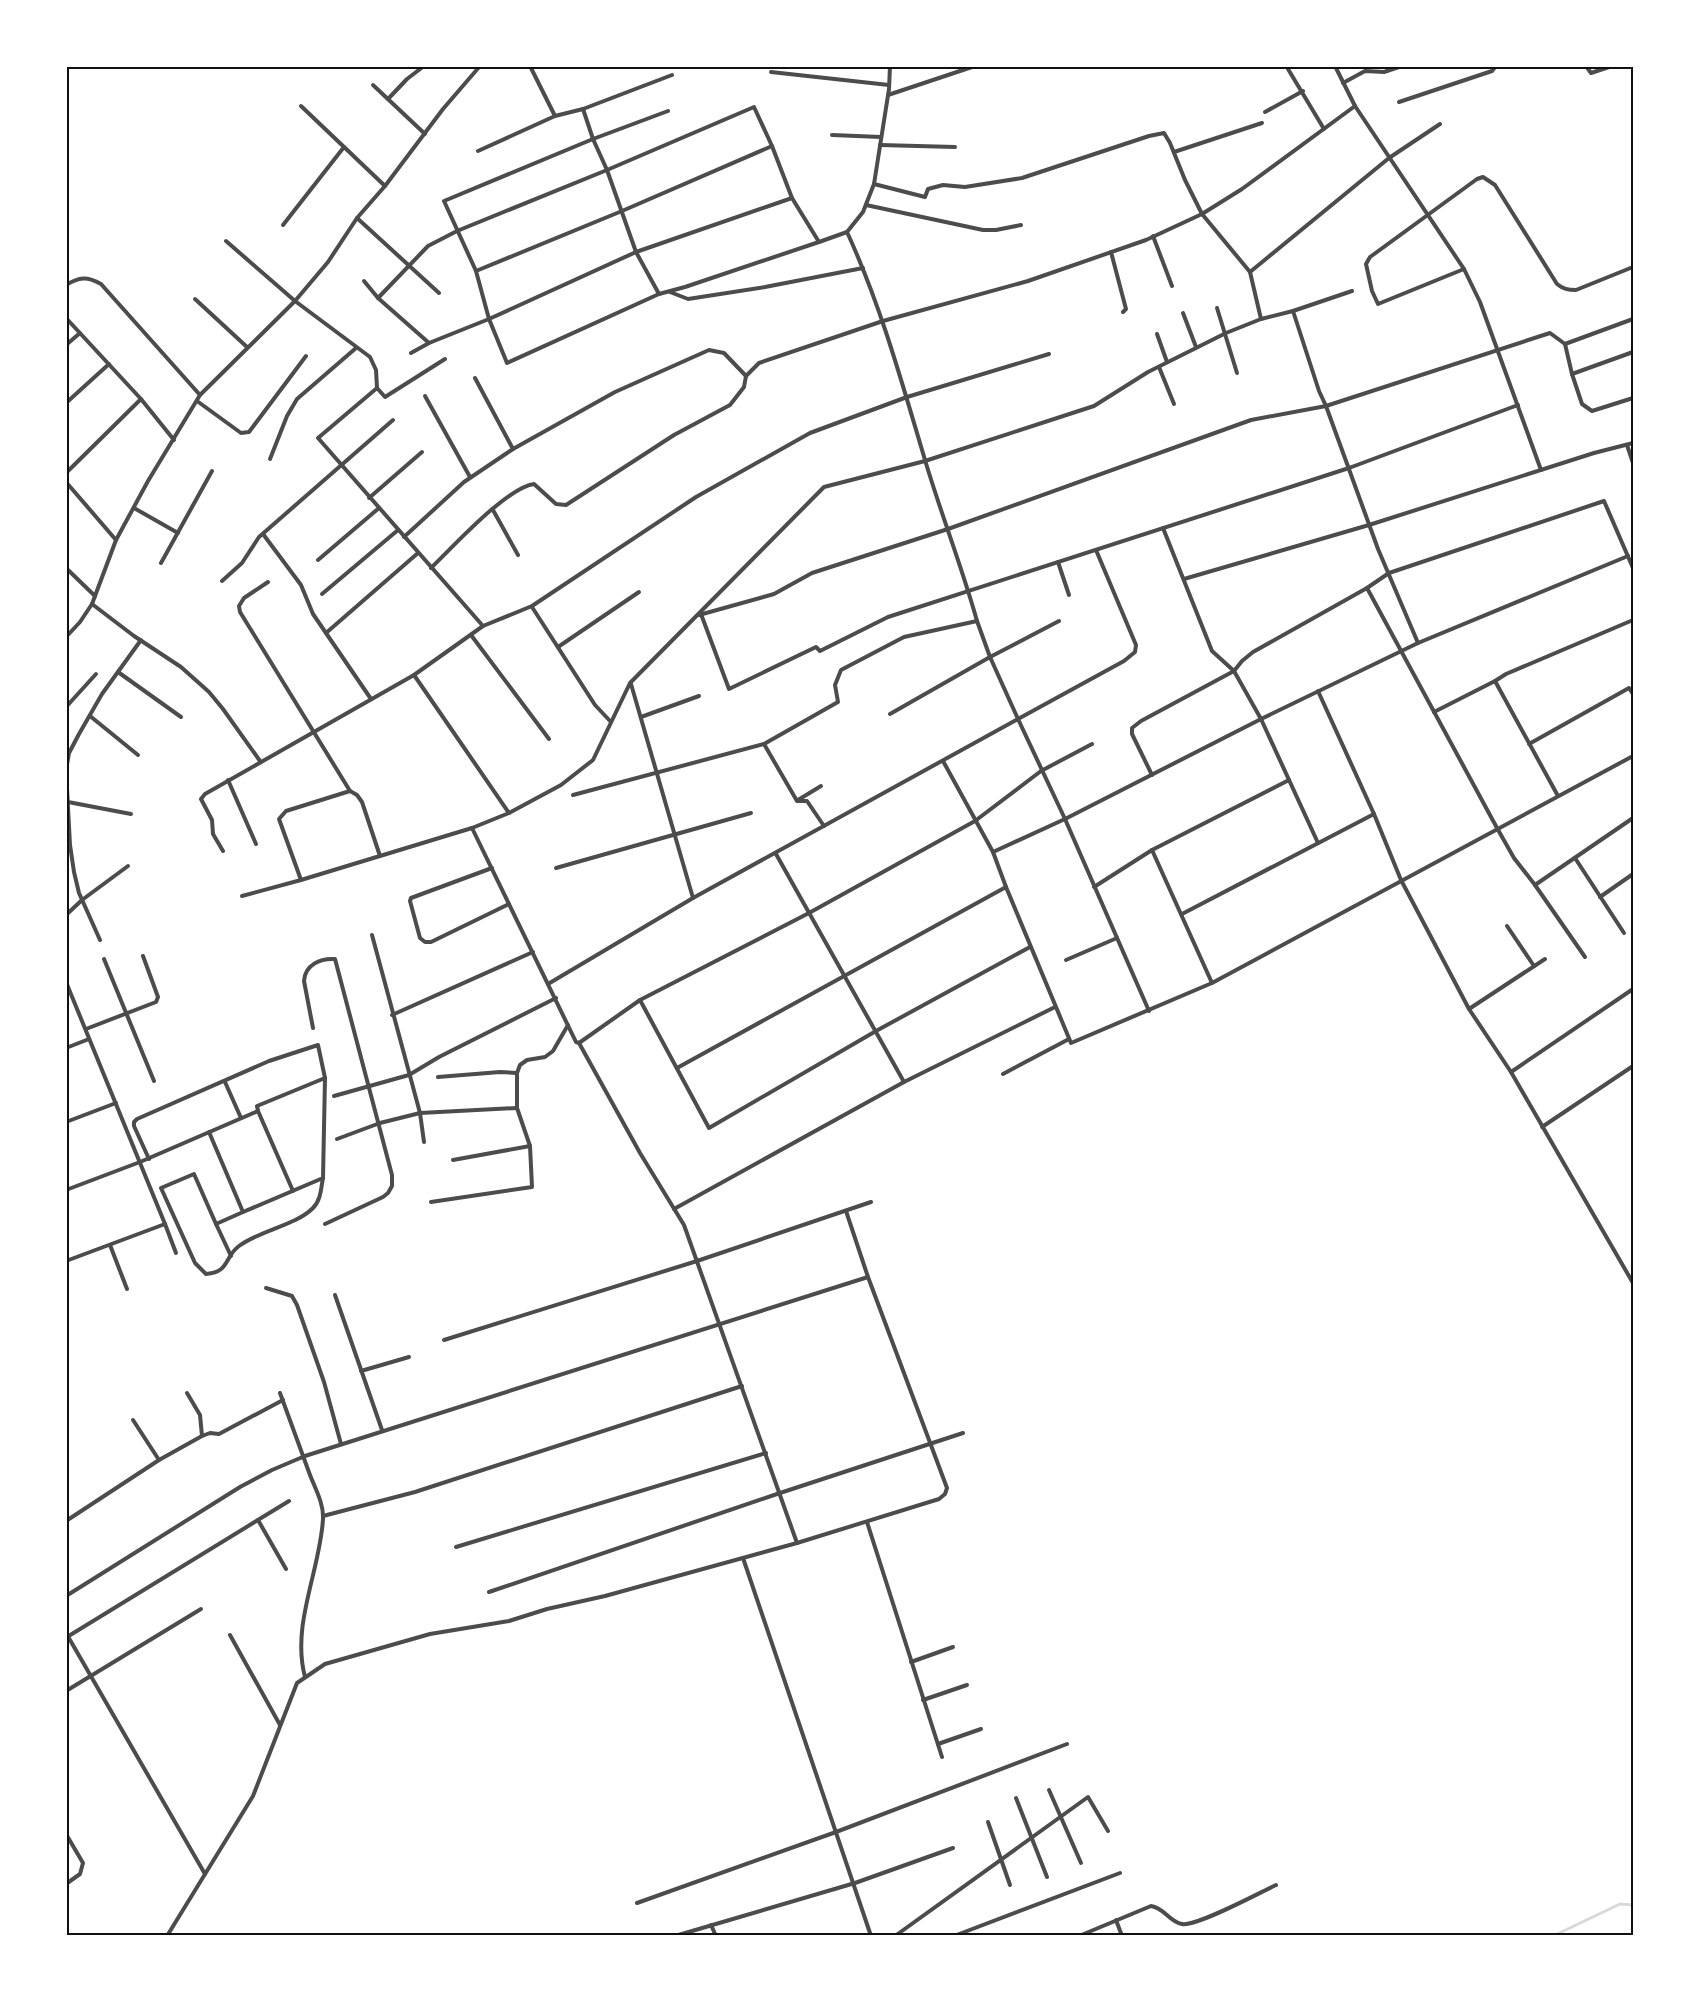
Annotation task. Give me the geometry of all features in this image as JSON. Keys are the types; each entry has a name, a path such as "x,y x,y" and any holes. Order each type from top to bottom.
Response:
{"street":[{"path":"388,99 407,79 424,66"},
{"path":"66,637 92,604 116,540 200,395 295,302 328,262 357,218 480,66"},
{"path":"530,66 555,117"},
{"path":"668,111 593,139 444,201 476,271 489,319 507,363 659,294 847,232 863,212 874,184 890,66"},
{"path":"888,94 975,66"},
{"path":"1335,66 1355,106 1464,269 1480,302 1541,470"},
{"path":"1343,82 1365,71 1384,72 1402,66"},
{"path":"1399,102 1492,71 1496,66"},
{"path":"1587,66 1591,73 1612,66"},
{"path":"1288,69 1324,129"},
{"path":"771,72 889,85"},
{"path":"478,151 555,117 584,109 672,75"},
{"path":"373,85 424,134"},
{"path":"1265,112 1303,91"},
{"path":"301,106 385,186"},
{"path":"431,568 493,510 526,485 534,484 556,504 566,505 674,435 730,405 744,387 746,376 759,363 883,321 1028,281 1154,236 1202,214 1261,177 1355,106"},
{"path":"378,298 428,246 457,231 754,107 792,198 819,242"},
{"path":"584,109 636,252 659,294"},
{"path":"1174,152 1262,123"},
{"path":"1250,272 1389,158 1440,124"},
{"path":"874,184 925,197 928,189 943,185 965,187 1022,178 1164,133 1202,214 1250,272 1261,319"},
{"path":"832,135 881,136"},
{"path":"880,145 955,147"},
{"path":"476,271 772,146"},
{"path":"283,225 344,147"},
{"path":"1464,269 1378,304 1372,291 1366,264 1370,257 1477,179 1483,177 1495,185 1561,287 1576,290 1633,267"},
{"path":"411,353 636,252 792,198"},
{"path":"866,205 983,230 1021,225"},
{"path":"357,218 439,292"},
{"path":"847,232 883,321 925,461 990,657 1065,819 1149,1011"},
{"path":"1154,236 1172,286"},
{"path":"226,241 295,302 370,357 374,363 377,388 385,397 445,359"},
{"path":"1111,252 1126,309 1123,312"},
{"path":"668,291 688,299 863,268"},
{"path":"66,285 83,277 100,284 200,395"},
{"path":"363,281 378,298 429,343"},
{"path":"242,896 472,828 509,813 561,785 593,760 630,683 824,487 925,461 1094,406 1167,362 1226,333 1261,319 1352,291"},
{"path":"195,299 247,347"},
{"path":"1217,308 1237,373"},
{"path":"1293,311 1318,391 1326,406 1369,525 1418,643"},
{"path":"1183,313 1196,347"},
{"path":"66,318 141,399 174,440"},
{"path":"1565,344 1633,319"},
{"path":"66,345 80,333"},
{"path":"1157,333 1167,362"},
{"path":"699,615 774,594 812,573 948,529 1251,420 1326,406 1550,333 1565,344 1582,404 1592,411 1633,398"},
{"path":"270,459 287,416 297,399 356,348"},
{"path":"404,537 470,477 513,449 615,392 709,350 724,353 746,376"},
{"path":"1572,374 1633,352"},
{"path":"223,851 213,834 212,820 201,799 209,790 414,675 483,626 532,606 696,497 810,433 907,397 1049,354"},
{"path":"197,401 241,433 249,432 306,356"},
{"path":"66,403 109,364"},
{"path":"1159,367 1174,404"},
{"path":"475,378 513,449"},
{"path":"377,388 318,438 483,626"},
{"path":"425,396 470,477"},
{"path":"66,473 141,399"},
{"path":"699,615 729,689 816,647 820,651 888,617 1349,468 1518,405"},
{"path":"222,581 242,563 263,534 393,420"},
{"path":"1184,579 1369,525 1633,443"},
{"path":"1627,445 1633,463"},
{"path":"369,498 422,453"},
{"path":"161,563 212,471"},
{"path":"66,482 116,540"},
{"path":"1152,775 1131,734 1132,728 1141,720 1234,670 1253,652 1367,588 1389,573 1604,501 1633,568"},
{"path":"134,508 178,532"},
{"path":"318,560 378,508"},
{"path":"493,510 518,555"},
{"path":"1163,528 1212,651 1234,670 1262,719 1318,843"},
{"path":"322,594 398,530"},
{"path":"263,534 301,585 314,614 371,699"},
{"path":"548,984 693,898 1124,661 1134,652 1136,645 1096,550"},
{"path":"326,633 418,553"},
{"path":"993,852 1065,819 1418,643 1628,556"},
{"path":"1058,562 1069,595"},
{"path":"66,568 94,596"},
{"path":"268,582 244,598 239,606 240,612 350,791 362,801 380,856"},
{"path":"1367,588 1514,858 1585,957"},
{"path":"558,647 639,592"},
{"path":"92,604 181,667 209,692 260,761"},
{"path":"532,606 595,705 611,722"},
{"path":"573,795 764,744 838,702 835,685 841,670 904,637 977,621"},
{"path":"890,714 1059,621"},
{"path":"1434,712 1506,674 1633,621"},
{"path":"471,635 549,739"},
{"path":"100,940 82,900 74,872 70,845 66,770 69,753 90,716 141,640"},
{"path":"118,672 181,717"},
{"path":"66,707 96,674"},
{"path":"414,675 509,813"},
{"path":"1495,681 1558,796"},
{"path":"630,683 658,772 693,898"},
{"path":"1528,744 1629,688 1633,694"},
{"path":"1318,691 1374,814 1401,880 1469,1009 1511,1072 1633,1284"},
{"path":"641,717 699,696"},
{"path":"90,716 138,755"},
{"path":"764,744 797,801"},
{"path":"579,1042 640,1000 809,913 975,821 1041,771 1092,744"},
{"path":"943,761 993,852 1071,1043 1212,983 1633,756"},
{"path":"228,780 256,844"},
{"path":"1094,887 1152,850 1289,780"},
{"path":"797,801 821,786"},
{"path":"302,880 279,819 281,814 350,791"},
{"path":"797,801 807,801 824,826"},
{"path":"68,802 131,814"},
{"path":"556,868 751,813"},
{"path":"1182,914 1374,814"},
{"path":"1535,885 1633,818"},
{"path":"472,828 576,1042 579,1042 684,1225 797,1544"},
{"path":"1152,850 1212,983"},
{"path":"776,854 904,1082"},
{"path":"1575,858 1624,933"},
{"path":"66,915 82,900 128,866"},
{"path":"492,868 411,898 420,938 425,942 431,942 509,904"},
{"path":"1600,897 1633,874"},
{"path":"677,1068 1006,887"},
{"path":"1507,926 1534,966"},
{"path":"372,935 420,1113 424,1142"},
{"path":"1066,960 1117,938"},
{"path":"640,1000 710,1128 876,1031 1030,947"},
{"path":"392,1015 533,952"},
{"path":"86,1029 156,1002 158,998 143,956"},
{"path":"104,959 154,1081"},
{"path":"313,1028 304,973 315,963 335,959 338,962 380,1123 392,1175 392,1186 388,1193 326,1224"},
{"path":"1469,1009 1545,959"},
{"path":"66,982 176,1253"},
{"path":"1511,1072 1633,989"},
{"path":"334,1096 409,1075 439,1057 556,998"},
{"path":"674,1209 904,1082 1055,1007"},
{"path":"431,1202 532,1187 530,1146 517,1108 517,1073 520,1065 527,1060 546,1057 553,1051 568,1025"},
{"path":"66,1048 89,1039"},
{"path":"1003,1074 1069,1039"},
{"path":"149,1159 134,1122 137,1119 269,1061 318,1045 325,1078 323,1178 319,1199 314,1207 305,1214 246,1241 236,1248 231,1257 223,1268 215,1273 206,1274 195,1263 161,1188 194,1174 231,1257"},
{"path":"1542,1127 1633,1066"},
{"path":"438,1077 500,1072 517,1073"},
{"path":"293,1191 257,1106 325,1078"},
{"path":"225,1082 241,1118"},
{"path":"66,1122 116,1103"},
{"path":"337,1139 380,1123 420,1113 517,1108"},
{"path":"66,1190 149,1159 258,1111"},
{"path":"209,1132 243,1212"},
{"path":"453,1160 530,1146"},
{"path":"216,1224 323,1178"},
{"path":"444,1340 697,1261 871,1202"},
{"path":"167,1936 253,1796 276,1742 297,1683 325,1664 430,1634 509,1621 797,1544 939,1499 945,1494 947,1488 868,1277 846,1211"},
{"path":"66,1261 165,1224"},
{"path":"110,1245 127,1289"},
{"path":"66,1596 240,1487 303,1457 868,1277"},
{"path":"266,1288 292,1296 297,1305 324,1382 341,1444"},
{"path":"334,1295 382,1430"},
{"path":"362,1371 409,1357"},
{"path":"323,1516 415,1492 742,1386"},
{"path":"187,1393 200,1415 202,1436"},
{"path":"280,1393 323,1516 316,1565 303,1624 302,1656 305,1677"},
{"path":"66,1521 159,1460 202,1436 210,1433 219,1434 283,1400"},
{"path":"133,1420 159,1460"},
{"path":"489,1592 963,1433"},
{"path":"456,1547 766,1453"},
{"path":"206,1874 67,1636 289,1501"},
{"path":"258,1520 286,1569"},
{"path":"867,1522 942,1757"},
{"path":"743,1558 855,1883 871,1936"},
{"path":"66,1691 201,1609"},
{"path":"230,1635 281,1725"},
{"path":"911,1662 953,1647"},
{"path":"923,1700 967,1685"},
{"path":"938,1744 981,1729"},
{"path":"637,1903 836,1832 1067,1744"},
{"path":"1049,1790 1081,1863"},
{"path":"895,1936 1088,1797 1108,1832"},
{"path":"1016,1798 1047,1877"},
{"path":"988,1822 1010,1885"},
{"path":"66,1834 83,1863 80,1874 66,1884"},
{"path":"675,1936 855,1883 953,1848"},
{"path":"954,1936 1120,1873"},
{"path":"1079,1936 1151,1906 1162,1909 1174,1921 1191,1925 1276,1885"},
{"path":"1116,1920 1122,1936"},
{"path":"711,1925 716,1936"}],"waterway":[{"path":"1553,1936 1620,1904 1633,1905"}]}
